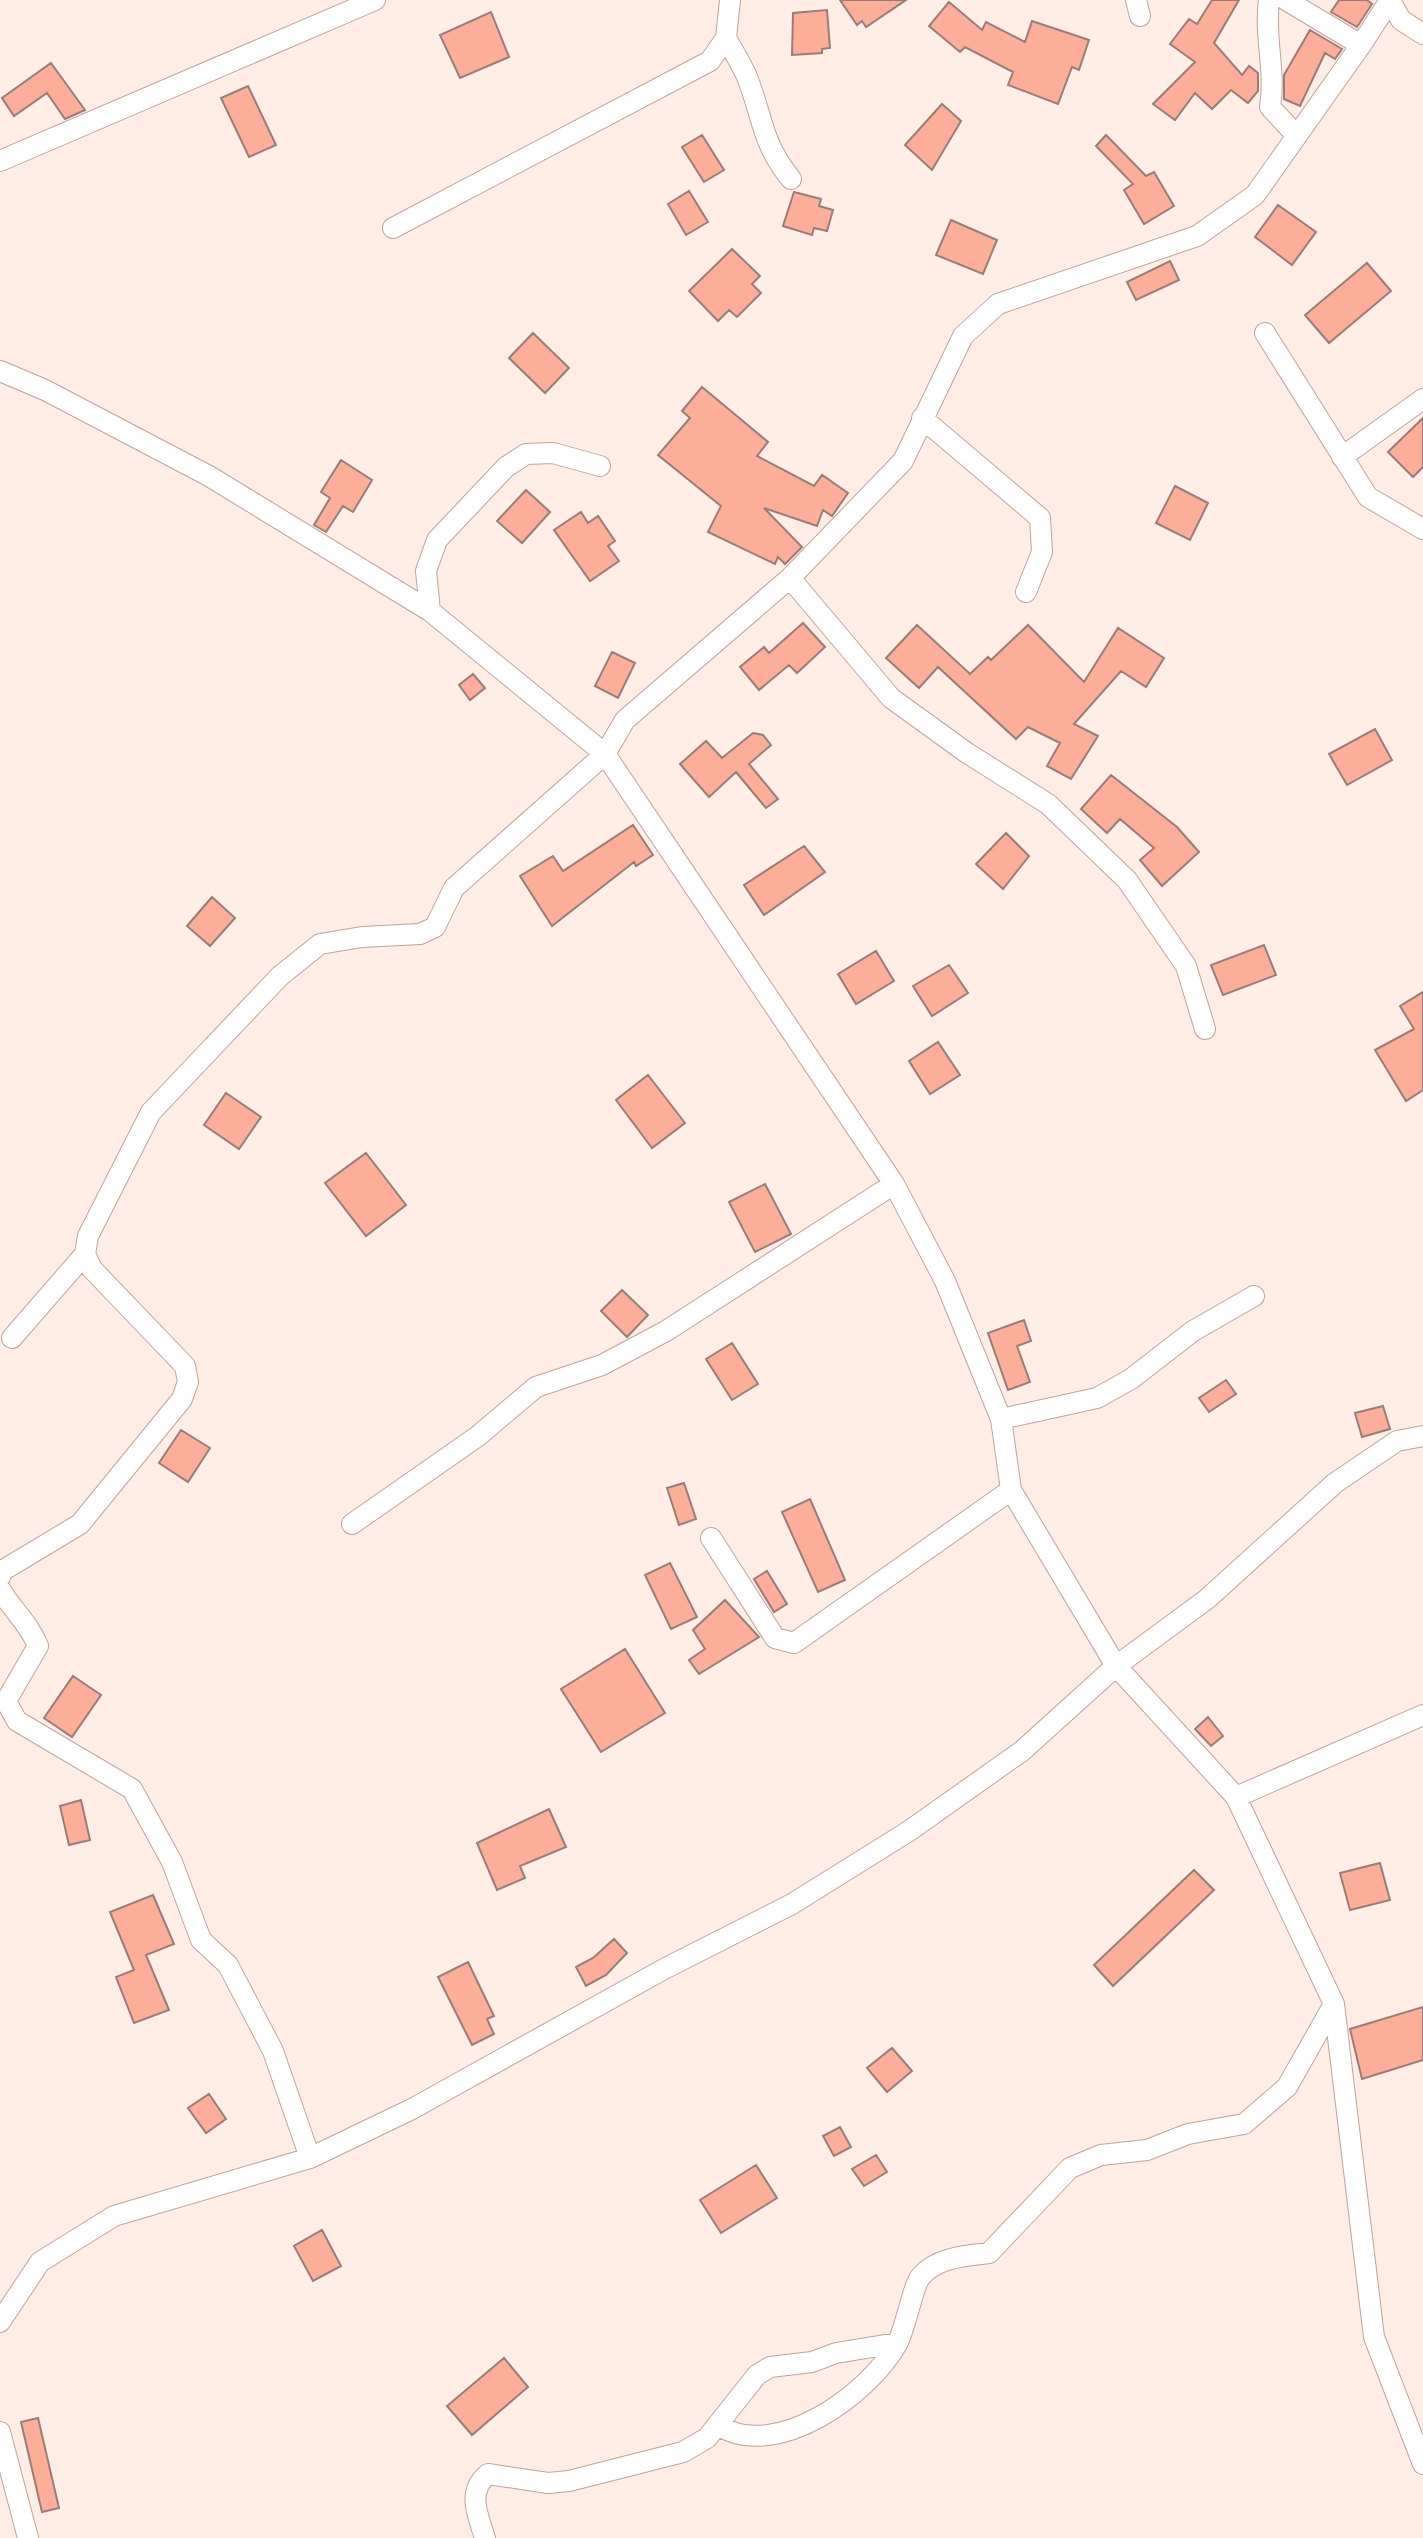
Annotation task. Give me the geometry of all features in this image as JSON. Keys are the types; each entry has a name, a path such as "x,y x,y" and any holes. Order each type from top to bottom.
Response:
{"street":[{"path":"0,161 375,0"},
{"path":"393,228 710,61 726,38 730,0"},
{"path":"1269,0 1265,29 1275,81 1270,107 1297,136"},
{"path":"1286,0 1361,45"},
{"path":"12,1338 85,1254 88,1236 151,1112 280,976 320,944 362,937 420,934 435,927 454,888 605,754 625,720 790,578 903,461 963,336 998,304 1197,236 1255,195 1390,0 1401,20 1423,34"},
{"path":"726,38 747,78 759,124 774,159 791,179"},
{"path":"1265,333 1368,497 1423,529"},
{"path":"0,371 45,390 209,476 430,611 605,754 894,1184 945,1281 1001,1419 1011,1490 1116,1666 1236,1797 1334,2004 1374,2337 1423,2464"},
{"path":"1342,457 1423,399"},
{"path":"922,418 1040,518 1042,552 1026,592"},
{"path":"430,611 426,571 437,540 506,467 526,454 553,453 600,466"},
{"path":"790,578 891,698 967,753 1048,804 1127,880 1186,966 1205,1029"},
{"path":"352,1524 478,1436 536,1387 602,1365 666,1331 894,1184"},
{"path":"0,1577 2,1571 27,1554 80,1524 182,1399 188,1382 185,1366 92,1269 85,1254"},
{"path":"1001,1419 1097,1398 1131,1379 1193,1331 1254,1296"},
{"path":"0,2322 10,2293 40,2262 114,2216 310,2158 412,2109 664,1969 792,1904 909,1831 1022,1751 1116,1666 1207,1599 1335,1483 1397,1441 1423,1436"},
{"path":"711,1538 775,1638 794,1643 1011,1490"},
{"path":"0,1589 11,1609 31,1628 38,1646 6,1701 6,1715 57,1741 132,1789 172,1862 201,1940 228,1965 273,2051 310,2158"},
{"path":"1236,1797 1423,1715"},
{"path":"719,2426 737,2436 792,2429 843,2404 872,2378 897,2343 907,2324 918,2278 933,2265 962,2256 989,2253 1070,2168 1101,2155 1147,2150 1188,2134 1244,2124 1287,2087 1334,2004"},
{"path":"485,2538 474,2494 479,2481 488,2474 548,2483 569,2481 683,2452 719,2426 757,2375 770,2367 812,2362 836,2353 897,2343"},
{"path":"0,2432 28,2538"}],"building":[{"path":"840,0 906,0 866,27 862,21 857,25"},
{"path":"1212,0 1239,0 1214,43 1242,75 1249,66 1258,73 1258,91 1248,103 1231,90 1212,109 1195,93 1175,120 1153,104 1195,62 1170,44 1189,19 1197,24"},
{"path":"1339,0 1367,0 1372,4 1357,27 1331,12"},
{"path":"949,2 982,30 986,22 1025,42 1032,21 1089,40 1079,70 1072,67 1058,104 1008,85 1013,72 965,47 960,52 929,26"},
{"path":"827,10 830,48 822,49 822,53 792,55 793,13"},
{"path":"491,12 509,57 460,78 440,35"},
{"path":"1310,30 1342,49 1335,59 1325,53 1300,106 1284,99 1284,75"},
{"path":"51,63 85,110 65,119 47,93 14,116 2,98"},
{"path":"248,86 276,145 249,157 221,98"},
{"path":"942,104 961,121 932,170 905,145"},
{"path":"702,135 724,170 704,182 682,147"},
{"path":"1106,135 1146,176 1154,172 1174,206 1144,224 1124,190 1133,184 1096,146"},
{"path":"689,191 708,222 686,235 668,204"},
{"path":"794,192 821,199 819,206 833,210 827,231 814,228 812,235 783,226"},
{"path":"1278,205 1316,232 1292,265 1255,237"},
{"path":"951,220 997,240 983,274 936,255"},
{"path":"732,249 760,276 752,284 761,293 737,317 729,310 718,321 689,291"},
{"path":"1170,261 1179,280 1136,300 1127,282"},
{"path":"1367,263 1391,291 1329,343 1305,315"},
{"path":"533,333 569,368 545,393 509,358"},
{"path":"702,387 768,442 757,456 814,486 822,475 848,493 832,516 823,510 817,526 764,508 802,547 785,564 778,557 775,564 708,532 721,506 658,455 690,418 682,411"},
{"path":"1423,418 1423,467 1413,477 1388,452"},
{"path":"341,460 372,480 353,512 343,506 326,532 314,525 330,498 321,492"},
{"path":"1175,486 1208,503 1190,540 1156,523"},
{"path":"526,490 550,512 522,543 497,521"},
{"path":"581,512 588,523 598,516 615,541 608,546 619,561 590,581 554,530"},
{"path":"803,623 825,647 797,673 789,665 759,690 740,667 764,647 769,653"},
{"path":"917,625 970,674 988,657 991,660 1028,625 1084,682 1118,628 1164,658 1146,687 1121,671 1074,724 1098,736 1071,779 1047,766 1060,743 1028,727 1016,739 938,667 919,688 886,658"},
{"path":"612,652 635,663 618,698 595,686"},
{"path":"473,674 485,688 470,700 459,685"},
{"path":"1375,729 1392,760 1347,785 1329,754"},
{"path":"753,733 763,735 771,745 749,764 778,799 766,808 736,772 709,797 680,764 706,741 722,758"},
{"path":"1111,775 1177,827 1199,852 1162,886 1140,860 1154,848 1120,819 1107,833 1081,809"},
{"path":"633,825 653,855 636,866 634,862 552,926 520,876 553,856 563,871"},
{"path":"1006,833 1029,856 1003,889 976,864"},
{"path":"804,846 825,872 764,915 744,885"},
{"path":"212,897 235,918 210,946 187,926"},
{"path":"1264,945 1276,975 1223,995 1211,965"},
{"path":"876,951 894,981 856,1004 838,974"},
{"path":"949,965 968,993 932,1016 913,986"},
{"path":"1423,992 1423,1090 1406,1101 1375,1050 1414,1029 1400,1006"},
{"path":"938,1042 960,1075 930,1094 909,1061"},
{"path":"648,1075 685,1123 652,1148 616,1100"},
{"path":"226,1093 261,1117 239,1149 204,1125"},
{"path":"366,1153 406,1205 366,1236 325,1183"},
{"path":"765,1184 791,1234 755,1252 729,1202"},
{"path":"622,1290 648,1315 627,1337 601,1311"},
{"path":"1024,1320 1031,1341 1017,1346 1030,1382 1008,1390 988,1333"},
{"path":"732,1343 758,1384 732,1400 706,1359"},
{"path":"1226,1380 1236,1394 1209,1412 1199,1398"},
{"path":"1383,1406 1390,1429 1362,1437 1355,1413"},
{"path":"181,1430 210,1448 188,1482 159,1463"},
{"path":"684,1483 696,1519 679,1525 667,1488"},
{"path":"810,1499 845,1580 818,1592 782,1512"},
{"path":"670,1563 697,1617 671,1629 645,1575"},
{"path":"767,1571 787,1604 774,1612 754,1579"},
{"path":"725,1600 759,1637 699,1674 689,1660 705,1649 693,1630"},
{"path":"625,1649 665,1713 601,1752 561,1689"},
{"path":"73,1676 101,1695 72,1737 44,1718"},
{"path":"1208,1717 1223,1736 1211,1746 1195,1729"},
{"path":"81,1800 90,1840 69,1845 60,1806"},
{"path":"549,1809 566,1847 520,1866 525,1878 497,1890 477,1843"},
{"path":"1380,1863 1390,1900 1350,1910 1340,1873"},
{"path":"1194,1870 1214,1890 1113,1986 1094,1965"},
{"path":"153,1895 174,1944 146,1955 169,2010 134,2023 116,1977 134,1970 110,1912"},
{"path":"614,1939 627,1953 606,1975 586,1986 576,1967 593,1958"},
{"path":"468,1962 494,2016 487,2019 494,2034 472,2045 438,1977"},
{"path":"1423,2007 1423,2060 1362,2079 1350,2029"},
{"path":"892,2048 912,2071 887,2092 867,2068"},
{"path":"209,2094 226,2119 206,2133 188,2108"},
{"path":"840,2127 851,2147 834,2156 823,2136"},
{"path":"876,2155 887,2172 864,2186 852,2169"},
{"path":"756,2165 777,2198 721,2233 700,2200"},
{"path":"322,2230 341,2266 313,2281 294,2246"},
{"path":"504,2358 528,2387 472,2435 447,2406"},
{"path":"38,2418 59,2508 42,2512 21,2422"}]}
